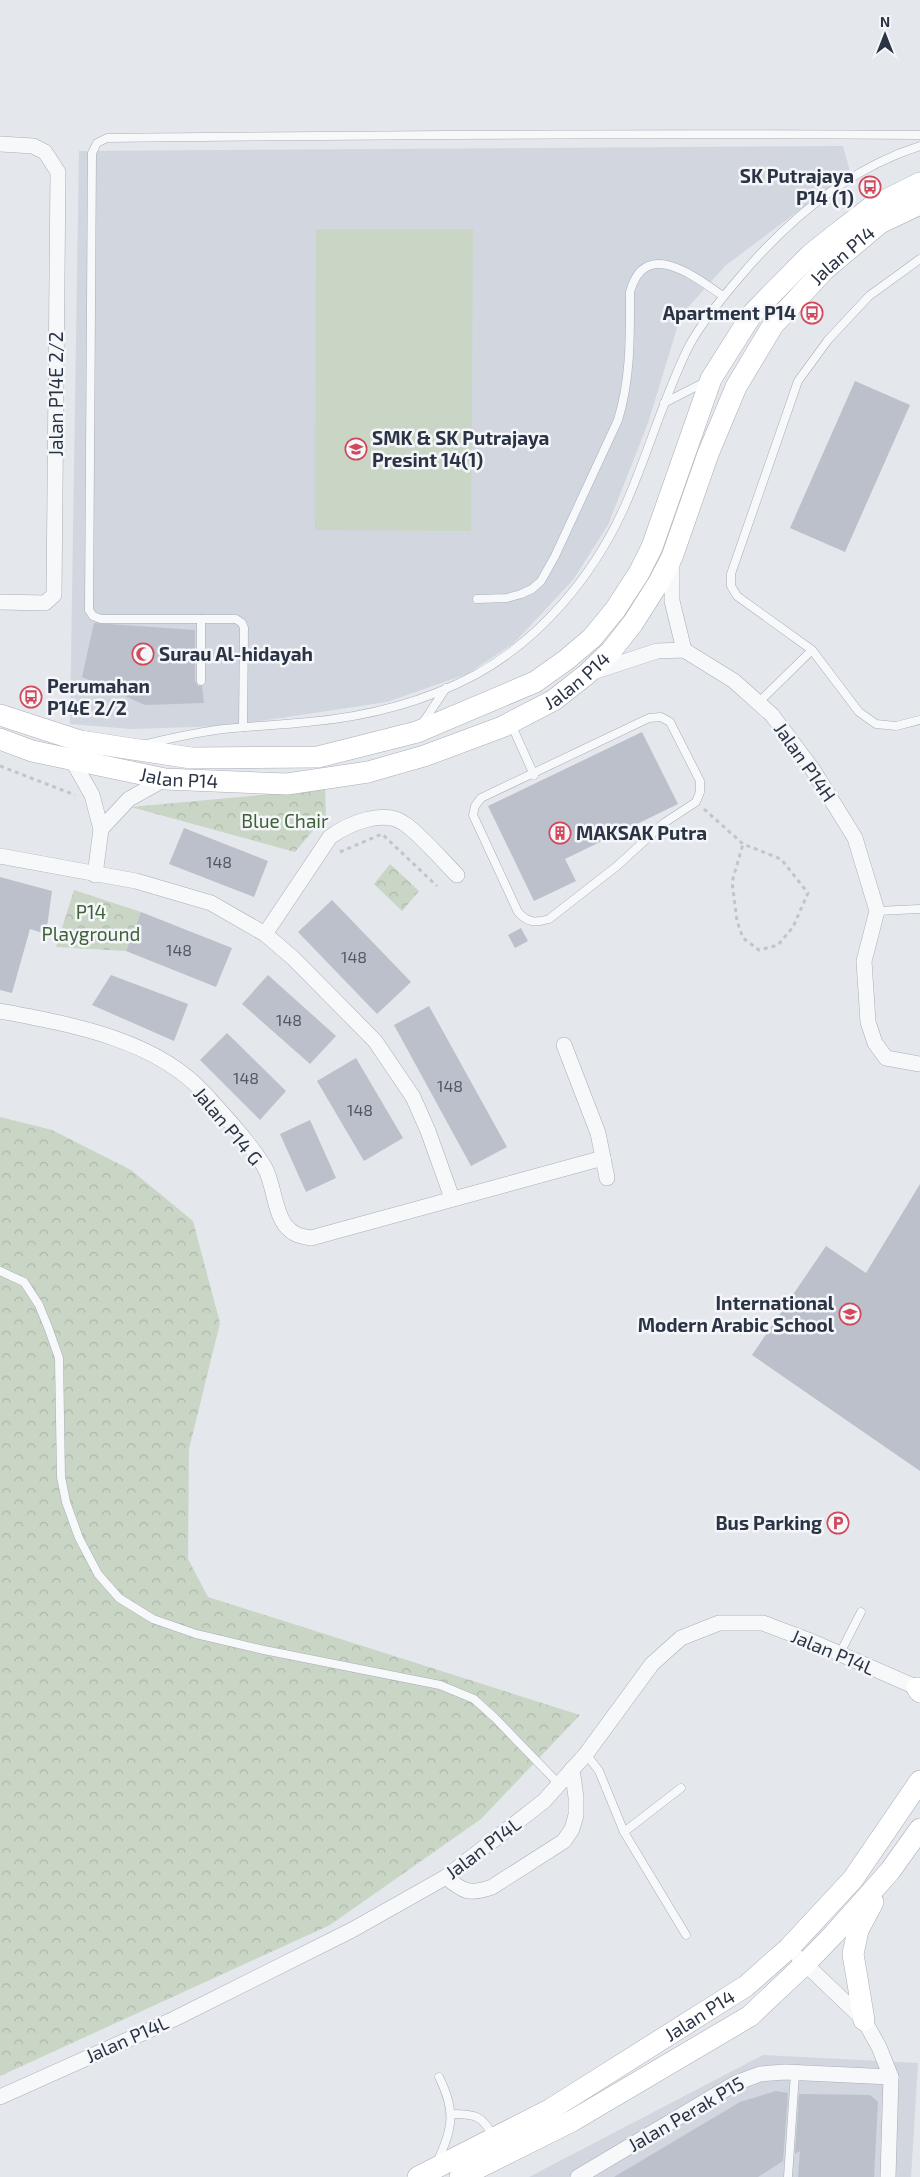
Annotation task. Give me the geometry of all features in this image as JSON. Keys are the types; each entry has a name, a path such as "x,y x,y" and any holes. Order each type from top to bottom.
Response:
{"main road":[{"name":"Jalan P14","path":"0,715 80,742 191,758 318,757 417,732 535,682 566,660 592,638 639,573 652,547 711,379 752,314 810,255 870,208 920,182"},
{"name":"Jalan P14","path":"0,739 32,751 165,779 287,784 368,772 424,756 511,723 554,700 587,674 611,651 633,623 672,557 708,454 736,387 773,325 824,270 880,223 920,204"},
{"name":"Jalan P14","path":"460,2177 551,2109 746,1986 789,1948 852,1879 920,1781"},
{"name":"Jalan P14","path":"425,2174 572,2121 750,2016 805,1964 890,1871 920,1830"},
{"path":"864,2020 854,1963 855,1946 858,1930 890,1871"}],"street":[{"name":"Jalan P14E 2/2","path":"0,144 33,146 45,152 58,172 54,595 45,603 0,602"},
{"path":"587,674 657,651 684,650 672,601 672,557"},
{"name":"Jalan P14H","path":"684,650 734,681 772,715 814,770 855,838 877,911"},
{"path":"72,760 92,795 101,829 95,875"},
{"path":"101,829 129,799 165,779"},
{"path":"265,934 330,837 342,828 373,818 387,818 404,822 457,875"},
{"path":"0,856 136,882 211,903 265,934 293,958 375,1041 413,1097 428,1131 452,1198"},
{"path":"877,911 864,961 868,1022 875,1043 886,1058 920,1064"},
{"name":"Jalan P14 G","path":"0,1011 61,1022 111,1037 143,1051 176,1069 203,1092 236,1130 265,1168 284,1224 295,1236 311,1238 603,1158"},
{"path":"564,1045 598,1133 607,1178"},
{"name":"Jalan P14L","path":"0,2097 174,2019 352,1930 446,1877 544,1801 586,1754 652,1664 681,1638 719,1623 763,1623 840,1653 919,1689"},
{"path":"446,1877 459,1888 468,1892 480,1891 492,1887 564,1841 572,1829 576,1815 576,1797 572,1769"},
{"path":"789,1948 864,2020 879,2047 891,2077 888,2177"},
{"name":"Jalan Perak P15","path":"578,2177 736,2083 760,2074 795,2073 891,2077"}],"lane":[{"path":"244,728 244,628 242,622 236,619 201,618 101,619 93,616 89,610 92,153 96,143 107,138 391,135 689,133 920,135"},
{"path":"124,748 187,734 310,722 368,713 412,702 474,675 519,646 548,618 580,581 607,541 624,507 664,403 690,345 723,296 784,229 821,198 867,168 920,146"},
{"path":"920,259 869,296 828,340 798,381 731,574 731,586 737,596 812,650 859,712 876,724 896,726 920,720"},
{"path":"477,599 506,598 532,589 541,581 555,556 618,420 622,407 628,380 630,292 633,278 648,266 655,264 670,265 684,270 723,296"},
{"path":"664,403 711,379"},
{"path":"201,618 202,681"},
{"path":"758,703 812,650"},
{"path":"417,732 447,687"},
{"path":"660,717 670,722 700,781 700,792 696,802 664,823 617,866 549,919 537,923 526,920 518,912 473,815 474,806 481,798 534,775 649,718 660,717"},
{"path":"511,723 534,775"},
{"path":"877,911 920,909"},
{"path":"0,1271 24,1282 39,1305 48,1327 58,1358 61,1477 66,1502 79,1538 98,1574 119,1598 154,1619 196,1634 440,1686 474,1700 495,1718 559,1784"},
{"path":"840,1653 861,1612"},
{"path":"586,1754 599,1771 624,1832 686,1935"},
{"path":"624,1832 681,1788"},
{"path":"786,2176 795,2073"},
{"path":"425,2174 445,2145 450,2130 452,2114 446,2091 439,2077"},
{"path":"452,2114 478,2116 486,2124 499,2146"}],"path":[{"path":"0,766 94,802"},
{"path":"696,802 743,844 781,858 808,893 793,927 778,945 759,950 743,938 737,921 732,882 743,844"},
{"path":"336,858 341,850 382,834 437,886"}],"shaded area":[{"name":"SMK & SK Putrajaya Presint 14(1)","path":"843,146 850,172 725,266 681,315 648,423 608,525 573,580 514,643 467,674 387,702 227,726 131,729 70,724 79,151"},
{"path":"763,2055 918,2063 911,2177 529,2177"}],"green space":[{"path":"316,229 473,229 471,531 315,530"},
{"name":"Blue Chair","path":"325,789 326,815 295,852 131,807"},
{"path":"390,864 419,891 402,911 374,884"},
{"name":"P14 Playground","path":"74,890 141,912 126,951 56,947"},
{"path":"0,1117 52,1130 131,1170 193,1221 220,1323 189,1449 188,1559 208,1597 580,1715 481,1819 330,1925 0,2076"}],"building":[{"path":"855,381 910,405 845,552 790,528"},
{"name":"Surau Al-hidayah","path":"94,623 195,630 195,681 198,686 202,686 204,703 145,705 82,677"},
{"name":"MAKSAK Putra","path":"642,732 678,804 565,859 576,881 534,901 488,806"},
{"path":"184,828 268,861 254,897 169,864"},
{"path":"0,877 52,891 46,934 30,929 12,993 0,990"},
{"path":"332,900 411,982 377,1014 298,932"},
{"path":"141,912 232,948 216,987 126,951"},
{"path":"521,928 528,941 515,948 508,935"},
{"path":"111,975 188,1004 174,1041 92,1005"},
{"path":"268,975 336,1036 310,1064 242,1004"},
{"path":"429,1006 507,1147 471,1166 394,1025"},
{"path":"227,1033 286,1091 260,1120 200,1060"},
{"path":"356,1058 403,1138 364,1161 317,1081"},
{"path":"310,1120 336,1178 306,1192 280,1134"},
{"name":"International Modern Arabic School","path":"920,1184 920,1471 752,1355 826,1246 866,1273"},
{"path":"776,2091 788,2093 783,2161 758,2177 614,2177 740,2102"},
{"path":"799,2094 870,2095 878,2102 874,2177 798,2177 800,2151 795,2154"}],"place":[{"name":"SK Putrajaya P14 (1)","path":"870,187"},
{"name":"Apartment P14","path":"812,313"},
{"name":"SMK & SK Putrajaya Presint 14(1)","path":"356,449"},
{"name":"Surau Al-hidayah","path":"143,654"},
{"name":"Perumahan P14E 2/2","path":"31,697"},
{"name":"MAKSAK Putra","path":"560,833"},
{"name":"International Modern Arabic School","path":"850,1314"},
{"name":"Bus Parking","path":"838,1523"}]}
